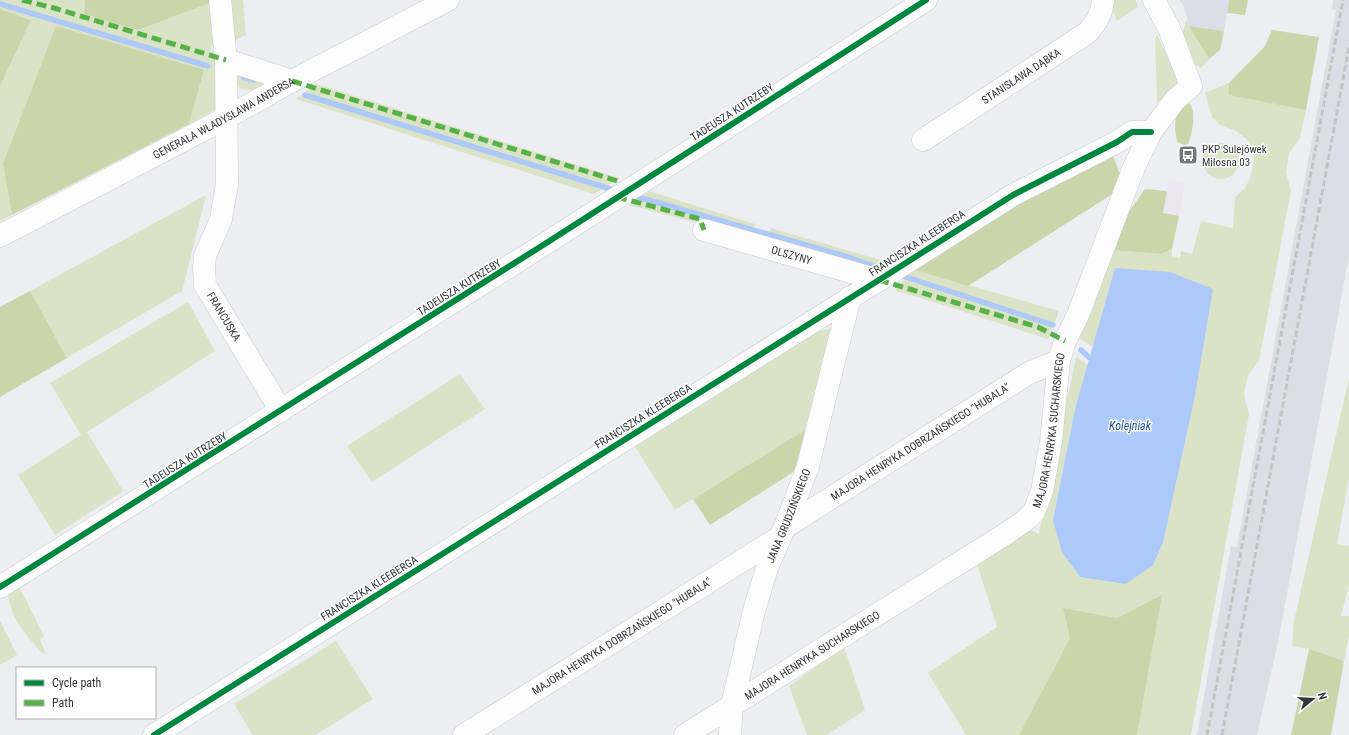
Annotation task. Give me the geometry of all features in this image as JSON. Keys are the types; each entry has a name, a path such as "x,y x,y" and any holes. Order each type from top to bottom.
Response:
{"street":[{"name":"FRANCUSKA","path":"220,0 226,60 227,184 220,219 205,256 205,285 281,411"},
{"name":"GENERAŁA WŁADYSŁAWA ANDERSA","path":"0,236 448,0"},
{"name":"TADEUSZA KUTRZEBY","path":"0,587 281,411 926,0"},
{"name":"STANISŁAWA DĄBKA","path":"923,140 1087,33 1094,26 1100,15 1103,0"},
{"name":"MAJORA HENRYKA SUCHARSKIEGO","path":"685,735 1004,535 1023,522 1034,512 1042,492 1048,465 1059,361 1065,341 1078,315 1134,167 1151,132 1175,100 1191,86 1169,28 1154,0"},
{"path":"226,60 292,81"},
{"name":"FRANCISZKA KLEEBERGA","path":"154,735 996,205 1042,179 1117,142 1132,132 1151,132"},
{"name":"OLSZYNY","path":"704,230 879,280"},
{"name":"JANA GRUDZIŃSKIEGO","path":"730,735 732,705 754,611 767,568 808,466 850,297"},
{"name":"MAJORA HENRYKA DOBRZAŃSKIEGO \"HUBALA\"","path":"464,735 1029,373 1059,361"}],"shaded area":[{"path":"1179,0 1229,0 1224,31 1189,26 1184,6"},
{"path":"1333,0 1349,0 1349,256 1294,556 1278,642 1257,735 1197,735 1231,546 1237,547 1336,10 1332,9"},
{"path":"1169,180 1185,183 1179,216 1163,213"}],"green space":[{"path":"0,0 85,0 84,14 138,30 210,3 214,41 210,51 219,53 217,109 189,124 204,70 3,164 12,215 0,221 0,86 31,20 0,9"},
{"path":"85,0 210,0 210,3 138,30 84,14"},
{"path":"232,0 243,0 246,35 231,42 230,20"},
{"path":"1113,0 1136,0 1138,7 1117,21 1114,13"},
{"path":"1229,0 1248,0 1245,15 1227,13"},
{"path":"0,9 31,20 0,86"},
{"path":"1187,19 1189,26 1209,59 1201,68 1194,64 1181,37"},
{"path":"56,26 204,70 189,124 12,215 3,164"},
{"path":"1189,26 1224,31 1220,50 1209,59"},
{"path":"1272,30 1319,37 1306,110 1229,95 1229,83 1265,46"},
{"path":"1157,35 1177,77 1179,92 1157,102 1155,38"},
{"path":"230,67 279,80 257,90 248,90 235,86"},
{"path":"1229,83 1230,95 1306,110 1300,138 1289,153 1286,173 1291,190 1259,361 1248,375 1244,395 1249,414 1191,735 1137,735 1161,596 1117,618 1063,608 1070,638 1019,735 966,735 928,673 997,627 977,564 1029,530 1039,534 1076,357 1088,365 1075,409 1053,520 1153,565 1163,543 1195,396 1213,289 1115,268 1093,347 1074,335 1110,250 1161,254 1172,249 1172,256 1180,258 1181,251 1192,254 1201,221 1233,228 1235,197 1245,188 1250,178 1254,162 1253,150 1250,142 1236,131 1220,125 1212,117 1205,93"},
{"path":"316,84 619,178 594,194 296,99"},
{"path":"1186,102 1191,106 1193,119 1192,131 1188,144 1184,145 1177,142 1175,129 1176,110"},
{"path":"1225,143 1234,148 1238,154 1238,168 1234,174 1225,179 1217,179 1208,174 1204,168 1203,157 1208,148 1214,144"},
{"path":"1112,154 1125,186 968,286 912,269 1051,182"},
{"path":"1145,189 1167,191 1163,213 1179,216 1172,249 1161,254 1110,250 1121,223"},
{"path":"645,190 755,224 750,239 698,223 629,205"},
{"path":"206,195 182,291 67,358 30,291"},
{"path":"771,228 891,263 878,272 767,237"},
{"path":"912,269 1059,311 1048,339 895,291"},
{"path":"30,291 67,358 0,397 0,307"},
{"path":"188,302 215,351 87,432 123,491 55,535 18,475 81,435 50,383"},
{"path":"831,328 805,430 675,510 631,440 795,338"},
{"path":"460,374 485,409 372,482 347,446"},
{"path":"1349,378 1349,478 1337,544 1349,546 1349,585 1341,616 1349,616 1349,635 1344,661 1309,649 1292,646 1294,621"},
{"path":"805,430 795,471 710,525 693,499"},
{"path":"20,588 44,636 40,640 46,654 42,653 25,633 12,611 8,594"},
{"path":"1162,595 1137,735 1019,735 1070,638 1063,608 1117,618"},
{"path":"0,621 17,655 0,665"},
{"path":"336,641 373,699 315,735 253,735 234,704"},
{"path":"844,647 865,710 827,735 807,735 789,686"},
{"path":"1309,649 1344,661 1331,735 1291,735"}],"water":[{"name":"Kolejniak","path":"1115,268 1170,272 1213,289 1195,396 1163,543 1153,565 1126,584 1080,577 1062,552 1053,520 1075,409"}],"waterway":[{"path":"0,4 208,66"},
{"path":"244,78 254,80"},
{"path":"305,95 617,191"},
{"path":"631,195 848,257 882,269"},
{"path":"900,275 1053,325"},
{"path":"1081,350 1090,358"}],"railway":[{"path":"1207,735 1343,0"},
{"path":"1222,735 1349,47"}],"marked path":[{"path":"22,0 54,8 226,60"},
{"path":"292,81 621,182"},
{"path":"617,197 700,219 704,230"},
{"path":"879,280 1038,327 1065,341"}],"cycle path":[{"path":"0,587 540,247 926,0"},
{"path":"154,735 1013,195 1117,142 1132,132 1151,132"}],"place":[{"name":"PKP Sulejówek Miłosna 03","path":"1188,155"}]}
